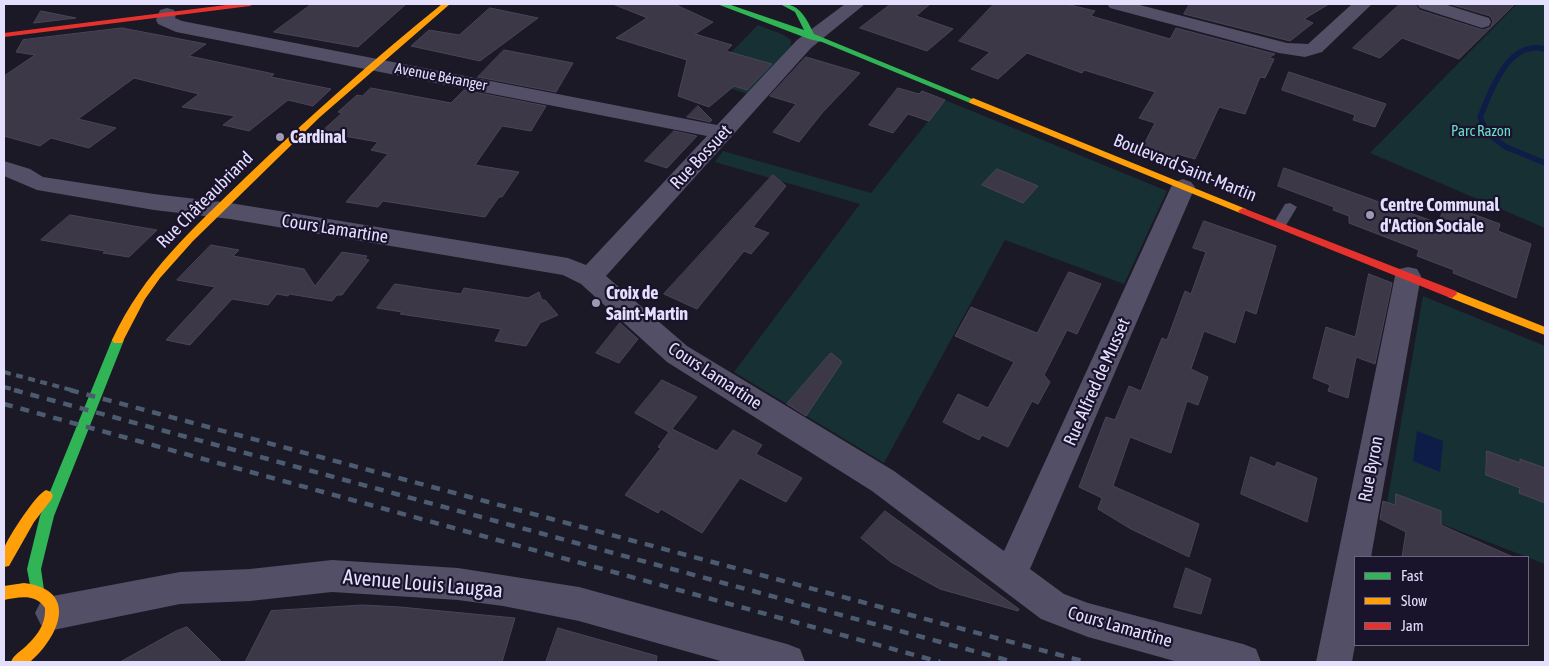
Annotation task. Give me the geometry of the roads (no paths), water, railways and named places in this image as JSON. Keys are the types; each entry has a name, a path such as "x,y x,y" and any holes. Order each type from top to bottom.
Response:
{"street":[{"path":"4,36 250,4"},
{"name":"Rue Châteaubriand","path":"45,601 34,569 47,516 134,305 148,284 165,264 290,140 374,63 446,4"},
{"name":"Boulevard Saint-Martin","path":"721,4 842,48 1183,187 1545,331"},
{"path":"784,4 798,11 812,37"},
{"name":"Rue Bossuet","path":"590,277 812,37 856,4"},
{"path":"1116,4 1286,49 1305,51 1315,48 1363,4"},
{"path":"1426,4 1482,22"},
{"name":"Avenue Béranger","path":"167,14 165,20 176,26 374,63 724,133"},
{"name":"Cours Lamartine","path":"4,168 22,174 37,184 219,210 568,267 590,277 677,354 883,481 1054,607 1088,620 1243,662"},
{"name":"Rue Alfred de Musset","path":"1007,574 1016,563 1183,187"},
{"name":"Rue Byron","path":"1354,556 1408,276"},
{"name":"Rue Châteaubriand","path":"4,562 29,518 63,476"},
{"name":"Rue Byron","path":"1334,662 1354,558"},
{"name":"Avenue Louis Laugaa","path":"45,601 180,588 250,585 332,576 458,584 548,597 579,604 787,662"},
{"path":"4,593 19,589 45,601 50,626 42,639 18,662"}],"lane":[{"path":"1280,224 1290,207"}],"water":[{"path":"1417,431 1443,441 1440,472 1413,461"}],"waterway":[{"path":"1545,49 1532,48 1521,52 1511,59 1496,81 1480,117 1487,133 1506,147 1545,163"}],"railway":[{"path":"4,372 75,391"},
{"path":"4,387 19,391"},
{"path":"14,390 1014,662"},
{"path":"70,390 1086,662"},
{"path":"4,404 940,662"}],"place":[{"name":"Cardinal","path":"280,137"},
{"name":"Centre Communal d'Action Sociale","path":"1370,215"},
{"name":"Croix de Saint-Martin","path":"596,303"}],"park label":[{"name":"Parc Razon","path":"1481,131"}]}
